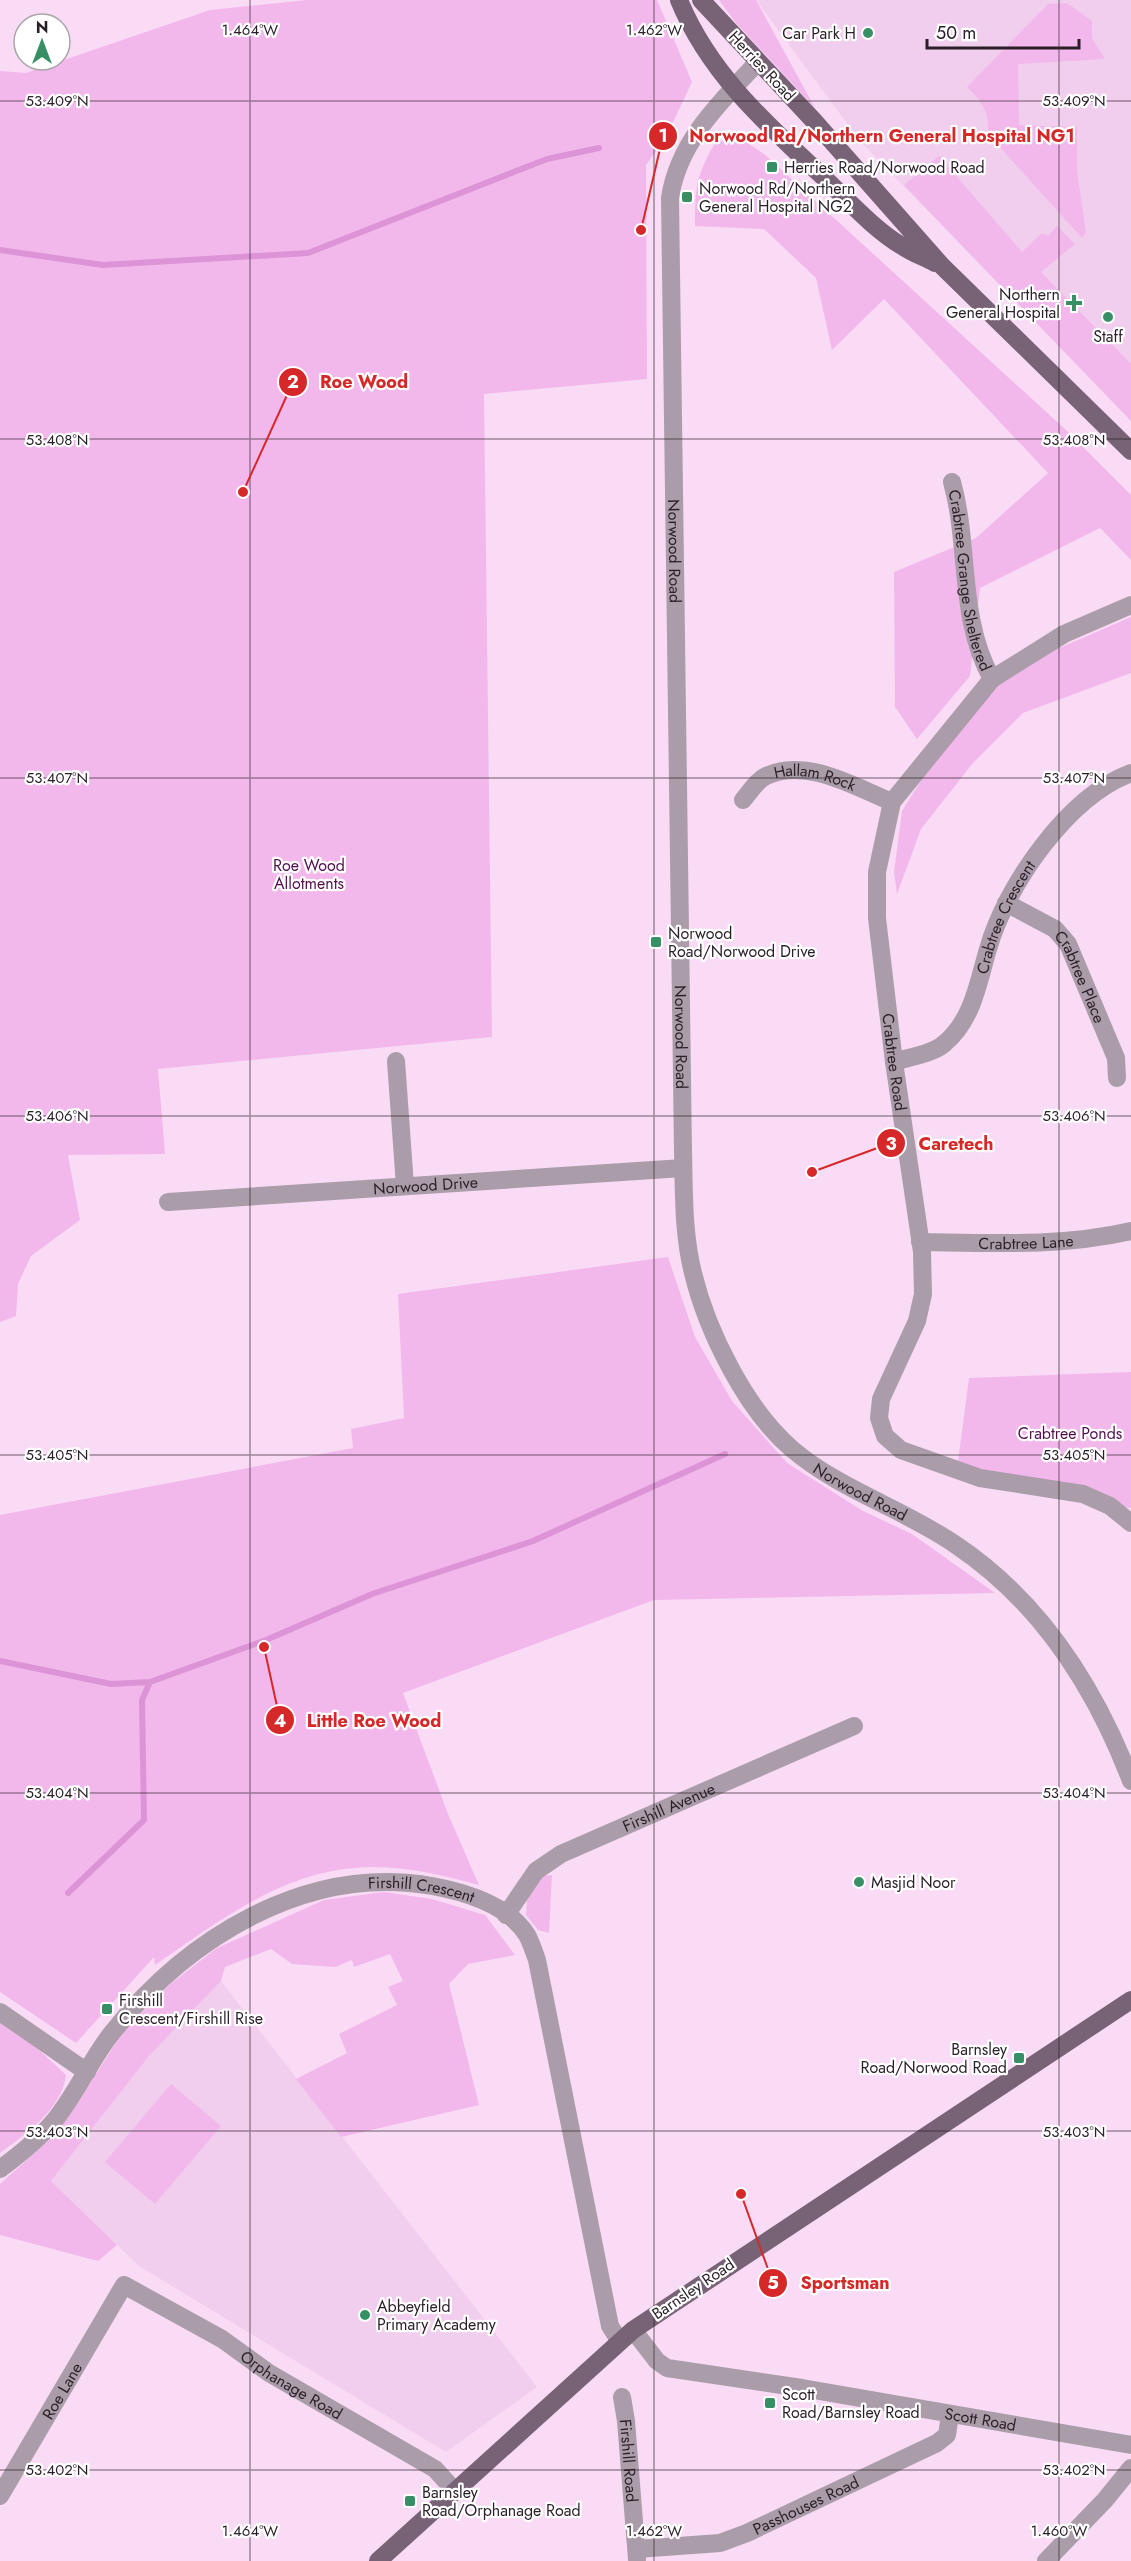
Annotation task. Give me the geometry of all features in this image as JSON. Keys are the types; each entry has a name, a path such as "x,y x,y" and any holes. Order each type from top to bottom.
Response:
{"main road":[{"name":"Herries Road","path":"679,0 699,41 733,89 789,147 900,246 942,266"},
{"name":"Herries Road","path":"701,0 942,266 1131,451"},
{"name":"Barnsley Road","path":"378,2561 626,2335 1131,2000"}],"street":[{"name":"Norwood Road","path":"758,62 697,131 684,153 670,198 683,1168 686,1226 693,1273 708,1317 740,1386 763,1420 792,1449 820,1468 956,1545 986,1568 1041,1619 1091,1692 1116,1742 1131,1781"},
{"name":"Crabtree Grange Sheltered","path":"952,482 957,500 965,584 976,643 981,661 992,679"},
{"name":"Crabtree Road","path":"1131,605 1064,634 992,679 892,802 877,872 877,918 894,1062 920,1242 923,1294 917,1320 881,1399 879,1418 885,1436 902,1450 980,1478 1083,1494 1110,1506 1131,1523"},
{"name":"Hallam Rock","path":"743,800 765,776 802,770 818,772 892,802"},
{"name":"Crabtree Crescent","path":"894,1062 943,1045 956,1033 969,1012 988,949 1006,903 1025,872 1071,816 1096,794 1131,773"},
{"name":"Crabtree Place","path":"1006,903 1055,929 1068,944 1116,1058 1117,1078"},
{"path":"396,1061 405,1186"},
{"name":"Norwood Drive","path":"168,1202 683,1168"},
{"name":"Crabtree Lane","path":"920,1242 1027,1243 1078,1240 1131,1231"},
{"name":"Firshill Avenue","path":"506,1915 536,1871 561,1854 854,1726"},
{"name":"Firshill Crescent","path":"0,2169 47,2129 109,2037 134,2006 201,1947 263,1910 305,1892 372,1881 411,1882 468,1895 492,1905 506,1915 528,1936 537,1960 610,2326 626,2335"},
{"path":"0,2012 87,2072"},
{"name":"Orphanage Road","path":"124,2285 222,2339 270,2373 435,2469 454,2490"},
{"name":"Roe Lane","path":"0,2496 124,2285"},
{"name":"Scott Road","path":"626,2335 667,2368 802,2388 1131,2445"},
{"name":"Firshill Road","path":"622,2397 637,2555"},
{"name":"Passhouses Road","path":"637,2555 720,2542 747,2533 937,2443 946,2434 950,2415"},
{"path":"1046,2561 1106,2500 1131,2468"}],"shaded area":[{"name":"Northern General Hospital","path":"756,0 1131,0 1131,421 860,141"},
{"path":"221,1981 537,2387 446,2452 139,2266 51,2181 149,2056"}],"green space":[{"name":"Roe Wood Allotments","path":"307,0 657,0 692,82 665,139 646,165 647,379 484,394 492,1037 158,1069 165,1154 68,1155 80,1220 31,1256 18,1284 16,1316 0,1322 0,71 72,72 72,57 210,10"},
{"path":"719,0 756,0 815,108 736,23"},
{"path":"1067,3 1092,21 1092,38 1105,59 1018,64 1019,125 1077,127 1077,171 1086,233 1082,238 988,134 988,119 984,107 967,87 1048,4"},
{"path":"737,136 764,154 1066,430 1131,495 1131,560 1100,528 980,588 970,676 917,739 895,707 894,572 976,538 1048,473 884,299 832,350 816,278 764,229 695,226 696,192 704,164 715,143"},
{"path":"939,156 1022,252 1042,233 1048,236 1057,226 1075,244 1041,272 1131,364 1131,421 904,185"},
{"path":"1131,617 1131,673 1023,713 973,763 921,829 897,894 894,872 902,811 927,771 996,686 1043,655"},
{"path":"668,1257 695,1337 732,1401 787,1463 863,1511 912,1534 995,1593 654,1600 403,1693 448,1814 479,1885 433,1874 386,1867 326,1872 299,1880 248,1903 155,1965 154,1957 76,2043 0,1992 0,1515 353,1448 351,1429 404,1418 398,1294"},
{"name":"Crabtree Ponds","path":"1131,1372 1131,1508 1110,1506 957,1469 969,1378"},
{"path":"552,1875 549,1933 538,1930 526,1915 527,1900 541,1876"},
{"path":"384,1892 432,1899 485,1915 515,1955 468,1964 449,1984 479,2105 341,2137 296,2079 347,2053 339,2034 397,2005 388,1987 403,1981 390,1954 354,1967 352,1960 335,1967 292,1964 271,1949 225,1967 221,1981 149,2056 51,2181 117,2245 98,2261 0,2235 0,2184 48,2141 82,2096 123,2032 169,1985 217,1948 324,1900"},
{"path":"0,2023 36,2047 66,2075 58,2099 50,2110 31,2129 0,2153"},
{"path":"171,2084 221,2126 155,2204 105,2162"}],"waterway":[{"path":"0,250 103,265 308,253 547,159 599,148"},
{"path":"0,1661 111,1684 150,1682 266,1640 372,1594 533,1541 725,1454"},
{"path":"68,1893 144,1820 142,1700 150,1682"}],"place":[{"name":"Car Park H","path":"868,33"},
{"name":"Herries Road/Norwood Road","path":"772,167"},
{"name":"Norwood Rd/Northern General Hospital NG2","path":"687,197"},
{"name":"Norwood Rd/Northern General Hospital NG1","path":"641,230"},
{"name":"Northern General Hospital","path":"1074,303"},
{"name":"Staff","path":"1108,317"},
{"name":"Roe Wood","path":"243,492"},
{"name":"Norwood Road/Norwood Drive","path":"656,942"},
{"name":"Caretech","path":"812,1172"},
{"name":"Little Roe Wood","path":"264,1647"},
{"name":"Masjid Noor","path":"859,1882"},
{"name":"Firshill Crescent/Firshill Rise","path":"107,2009"},
{"name":"Barnsley Road/Norwood Road","path":"1019,2058"},
{"name":"Sportsman","path":"741,2194"},
{"name":"Abbeyfield Primary Academy","path":"365,2315"},
{"name":"Scott Road/Barnsley Road","path":"770,2403"},
{"name":"Barnsley Road/Orphanage Road","path":"410,2501"}]}
